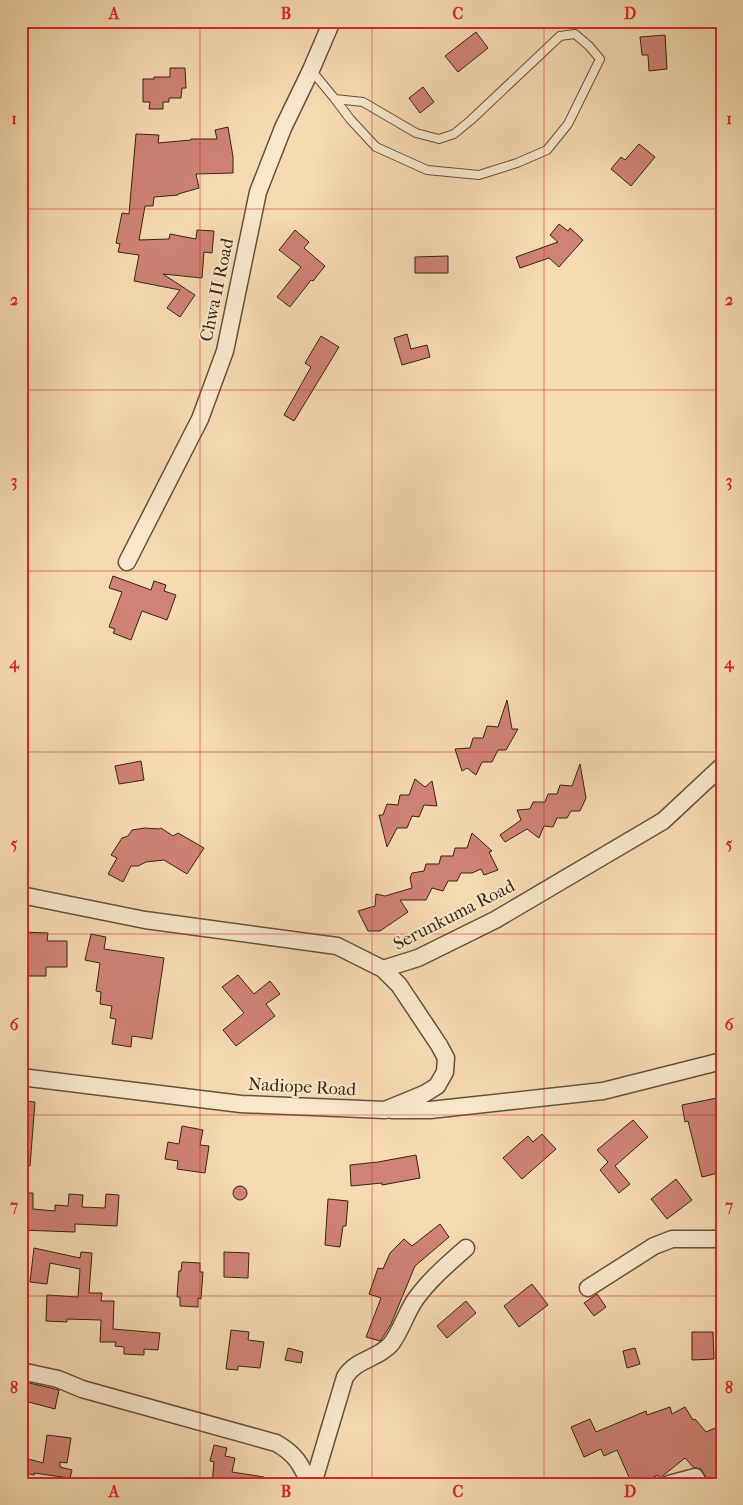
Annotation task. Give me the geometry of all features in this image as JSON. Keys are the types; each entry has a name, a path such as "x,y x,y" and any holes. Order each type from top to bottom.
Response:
{"street":[{"name":"Chwa II Road","path":"127,562 200,419 225,351 258,192 283,128 332,21"},
{"name":"Serunkuma Road","path":"21,895 145,920 337,946 383,969 418,958 495,920 663,821 722,766"},
{"name":"Nadiope Road","path":"21,1077 241,1104 385,1110 424,1094 437,1086 445,1072 446,1058 400,985 383,969"},
{"path":"385,1110 430,1110 603,1092 722,1061"},
{"path":"588,1288 654,1246 672,1239 722,1239"},
{"path":"312,1484 345,1377 350,1369 380,1354 392,1343 415,1300 442,1270 466,1248"},
{"path":"21,1371 58,1379 82,1389 276,1444 288,1450 300,1462 312,1484"},
{"path":"669,1484 695,1477 699,1484"}],"lane":[{"path":"311,70 350,119 376,147 428,170 479,175 517,163 547,150 568,124 600,59 575,34 560,36 471,120 454,134 439,139 416,133 363,102 335,99"}],"building":[{"path":"476,32 488,48 458,72 445,56"},
{"path":"665,35 667,69 649,71 648,55 642,55 640,37"},
{"path":"170,68 185,68 186,88 182,88 181,98 169,98 169,102 163,102 163,109 149,109 150,102 143,102 143,79 170,77"},
{"path":"423,87 434,102 420,113 409,98"},
{"path":"228,127 233,157 233,173 196,174 199,188 178,195 154,197 153,206 145,206 139,240 169,239 170,234 196,239 197,230 214,231 212,253 204,252 202,278 163,274 195,295 180,317 167,308 180,290 134,281 139,255 118,252 120,244 116,243 122,213 129,214 136,134 159,135 158,143 191,139 217,139 215,130"},
{"path":"639,144 655,157 631,186 611,169 621,157 625,160"},
{"path":"559,224 568,231 570,228 583,240 559,267 549,258 520,268 516,257 558,242 550,235"},
{"path":"295,230 309,242 304,248 325,266 313,281 311,280 290,307 277,297 301,267 279,250"},
{"path":"448,256 448,273 415,273 415,257"},
{"path":"407,334 411,349 427,345 430,357 402,365 394,338"},
{"path":"321,336 339,347 294,421 284,415 311,367 305,363"},
{"path":"113,576 151,590 154,581 166,585 164,591 176,595 167,620 142,611 131,640 113,633 115,629 109,627 122,592 109,588"},
{"path":"507,700 512,729 518,729 506,750 498,750 492,762 482,762 476,775 467,768 462,771 455,749 470,748 473,738 483,738 487,726 498,727"},
{"path":"141,761 144,780 119,784 115,766"},
{"path":"580,764 586,798 580,811 571,811 567,818 557,818 553,827 544,826 539,838 527,829 505,842 500,835 521,820 517,810 530,809 533,802 545,802 548,794 557,794 560,785 572,786"},
{"path":"415,779 425,787 432,781 437,806 424,805 419,817 412,816 407,828 397,828 387,847 379,815 383,815 387,804 398,805 400,795 409,795"},
{"path":"161,828 173,836 178,833 204,848 187,874 164,860 131,866 123,882 108,874 117,858 111,855 122,838 128,836 132,830"},
{"path":"472,833 492,851 489,852 498,870 484,875 481,869 472,873 461,873 457,881 448,881 443,891 432,888 426,900 400,900 408,912 380,931 368,931 358,911 375,906 376,894 385,896 412,888 410,878 412,873 424,871 426,864 439,864 441,856 453,856 455,848 467,848"},
{"path":"22,932 48,933 47,941 67,941 67,967 46,967 46,976 21,976"},
{"path":"91,934 106,937 104,949 164,958 152,1039 132,1036 131,1047 112,1044 116,1019 110,1018 112,1006 100,1004 101,992 96,991 100,963 85,960"},
{"path":"238,975 254,994 270,981 280,994 266,1004 275,1016 236,1046 223,1030 244,1013 222,987"},
{"path":"722,1097 722,1172 702,1177 688,1121 685,1122 682,1105"},
{"path":"21,1101 35,1102 30,1166 21,1166"},
{"path":"633,1120 648,1137 615,1166 630,1184 619,1193 600,1170 608,1162 597,1150"},
{"path":"182,1126 203,1130 200,1145 209,1146 205,1173 177,1169 178,1161 165,1159 168,1142 179,1144"},
{"path":"542,1134 556,1149 522,1179 503,1158 528,1136 533,1142"},
{"path":"416,1155 420,1178 382,1185 382,1183 351,1186 350,1165"},
{"path":"676,1179 692,1200 667,1219 651,1199"},
{"path":"237,1186 243,1186 247,1193 243,1200 237,1200 233,1196 233,1190"},
{"path":"21,1193 33,1193 33,1209 55,1211 55,1205 68,1206 69,1194 83,1195 82,1207 105,1208 106,1194 119,1195 117,1226 75,1224 75,1232 21,1230"},
{"path":"328,1199 348,1201 346,1226 343,1226 340,1247 325,1245"},
{"path":"440,1224 449,1237 415,1266 391,1324 380,1341 366,1337 381,1298 369,1294 378,1268 383,1269 390,1253 404,1239 412,1246"},
{"path":"34,1248 80,1258 81,1252 92,1253 89,1293 102,1293 101,1301 114,1301 113,1329 160,1333 158,1350 144,1349 144,1355 124,1354 124,1347 115,1346 116,1342 100,1342 101,1320 67,1319 67,1322 46,1321 47,1295 78,1297 80,1269 50,1263 47,1284 30,1282"},
{"path":"224,1252 249,1253 248,1278 224,1277"},
{"path":"182,1262 200,1263 200,1272 203,1272 201,1299 198,1298 198,1307 180,1306 180,1297 177,1297 179,1271 181,1271"},
{"path":"532,1284 548,1305 519,1327 504,1306"},
{"path":"597,1294 606,1307 594,1316 584,1303"},
{"path":"466,1301 476,1313 447,1338 437,1326"},
{"path":"231,1330 249,1332 248,1340 264,1342 260,1368 238,1366 238,1370 226,1369"},
{"path":"692,1332 713,1332 714,1359 692,1360"},
{"path":"288,1348 303,1352 301,1363 285,1360"},
{"path":"635,1348 640,1364 627,1368 623,1351"},
{"path":"21,1381 59,1390 55,1409 21,1400"},
{"path":"670,1407 672,1414 685,1407 693,1420 695,1419 706,1432 722,1425 722,1473 710,1484 701,1469 693,1467 685,1458 660,1478 658,1475 640,1484 632,1484 617,1450 604,1456 601,1449 584,1457 571,1427 590,1419 596,1432 646,1411 647,1415"},
{"path":"47,1435 71,1438 67,1463 60,1462 60,1467 72,1470 70,1478 21,1472 21,1457 43,1463"},
{"path":"214,1445 227,1448 225,1456 235,1458 232,1472 264,1477 264,1484 212,1484 214,1462 210,1461"}]}
